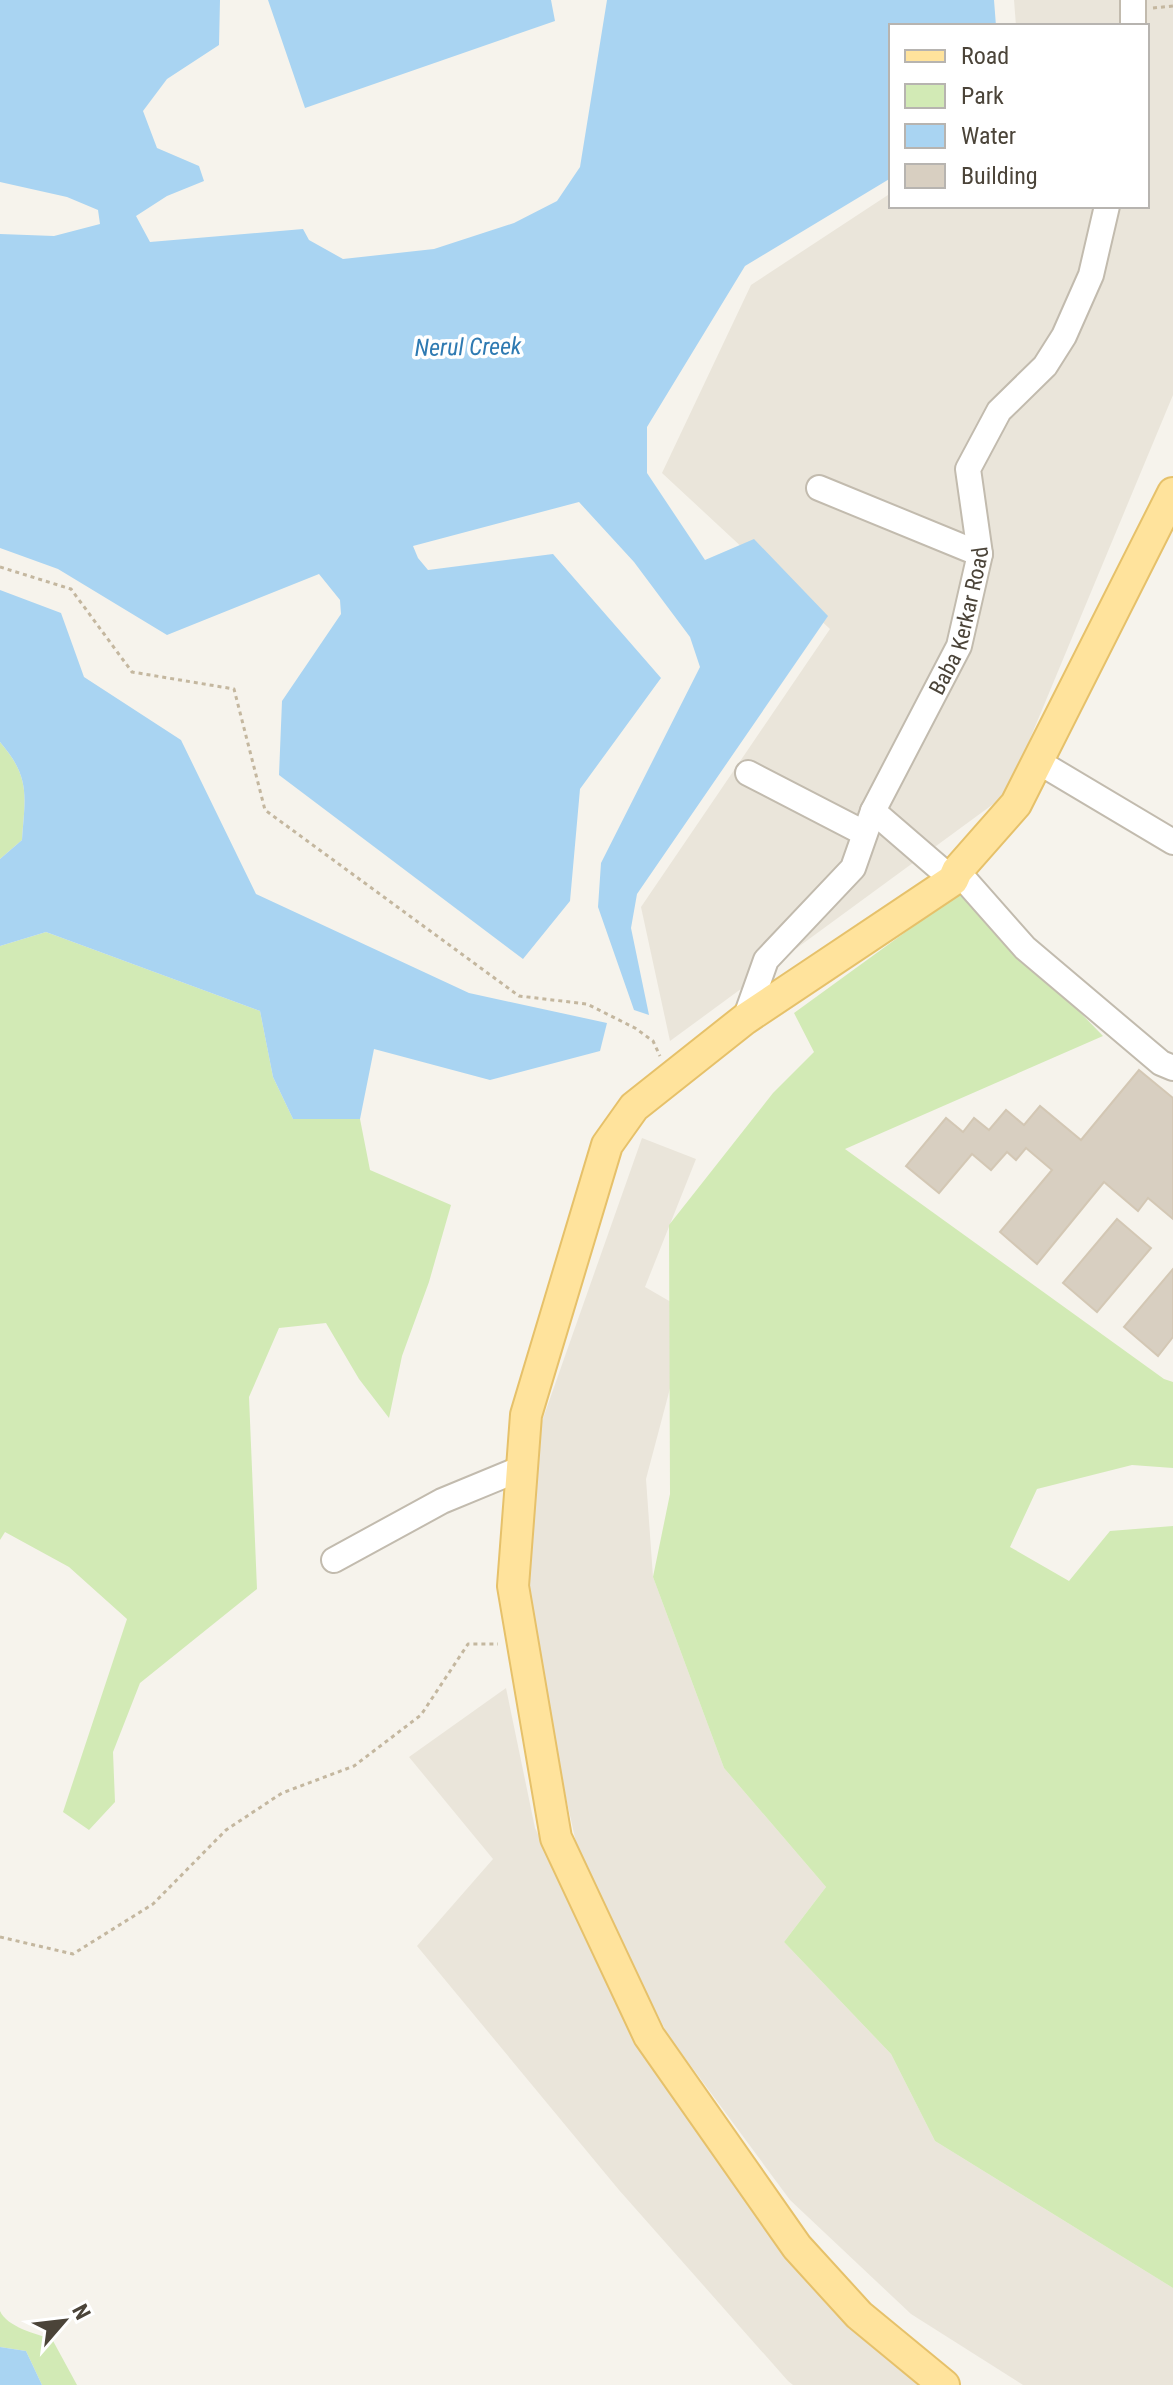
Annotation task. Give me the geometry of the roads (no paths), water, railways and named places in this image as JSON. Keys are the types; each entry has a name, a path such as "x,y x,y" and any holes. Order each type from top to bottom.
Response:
{"main road":[{"path":"944,2385 859,2315 797,2247 649,2036 556,1838 513,1586 526,1415 607,1145 634,1107 745,1019 955,876 1016,804 1173,493"}],"street":[{"path":"1133,0 1133,24"},
{"name":"Baba Kerkar Road","path":"745,1019 766,960 853,868 869,822 959,646 980,554 968,469 999,411 1045,366 1064,336 1091,275 1107,208"},
{"path":"819,488 980,554"},
{"path":"1037,761 1173,842"},
{"path":"748,773 869,822 955,876 1041,963 1161,1063 1173,1068"},
{"path":"334,1560 442,1501 522,1468"}],"water":[{"name":"Nerul Creek","path":"0,0 220,0 219,45 167,79 143,111 157,148 199,166 204,181 167,196 136,216 150,242 303,229 309,240 343,259 434,249 514,223 557,201 580,167 607,0 994,0 996,24 889,24 889,179 745,266 647,427 647,473 705,560 754,539 828,616 637,894 631,928 649,1015 634,1010 598,907 601,863 700,667 690,637 634,562 579,502 413,546 428,570 553,554 661,678 580,789 570,901 523,959 279,775 282,701 341,614 340,600 319,574 167,635 58,569 0,548 0,234 54,236 100,224 98,210 67,197 0,182"},
{"path":"268,0 551,0 555,21 305,108"},
{"path":"0,590 61,613 84,677 181,740 256,894 469,993 607,1023 600,1051 490,1080 374,1049 360,1119 293,1119 273,1077 260,1011 46,932 0,946 0,859 22,840 25,799 17,766 0,742"},
{"path":"0,2347 26,2351 42,2385 0,2385"}]}
